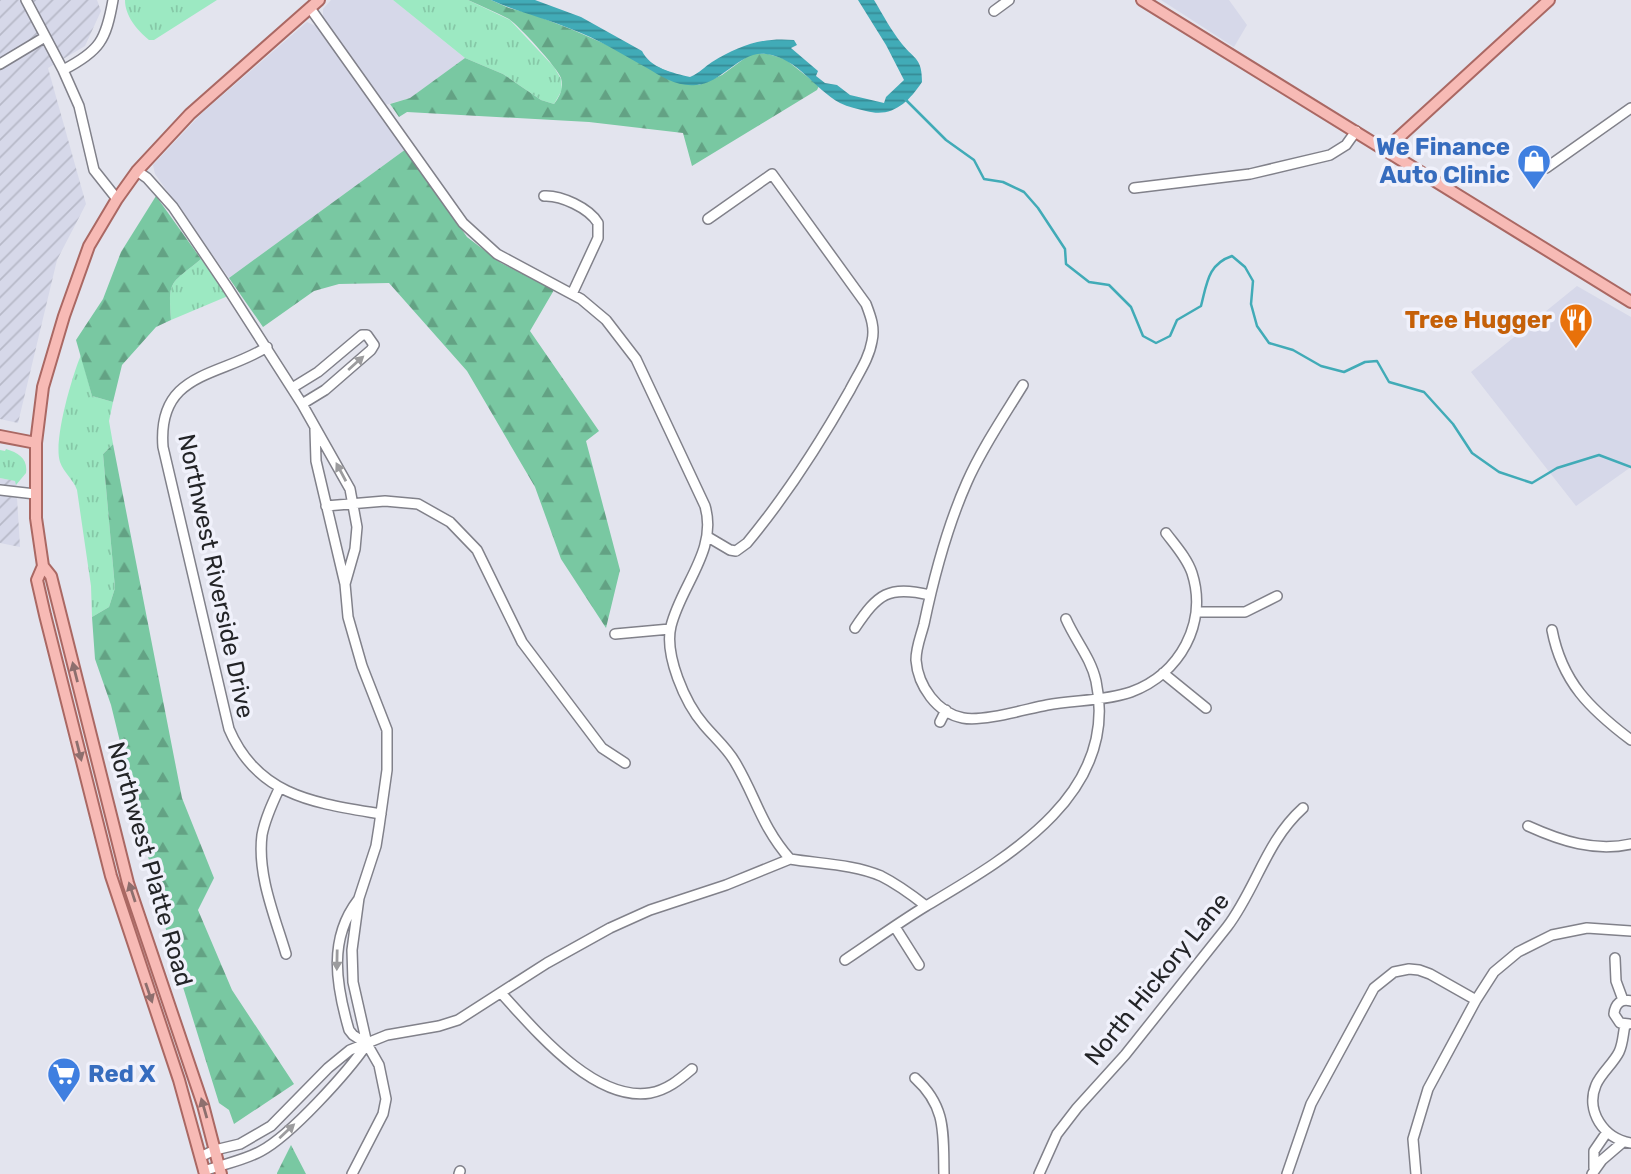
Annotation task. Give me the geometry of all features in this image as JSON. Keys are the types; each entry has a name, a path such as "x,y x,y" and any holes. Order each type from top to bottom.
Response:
{"main road":[{"path":"1142,0 1631,302"},
{"path":"1385,150 1549,0"},
{"name":"Northwest Platte Road","path":"205,1172 179,1080 111,876 37,580 43,566 35,494 36,443 43,387 64,316 89,246 117,199 137,171 190,114 314,4"},
{"path":"0,436 36,443"},
{"name":"Northwest Platte Road","path":"43,566 51,576 128,883 186,1052 220,1170"}],"street":[{"path":"26,0 79,106 94,170 117,199"},
{"path":"63,70 95,51 106,35 113,0"},
{"path":"994,10 1010,0"},
{"path":"314,4 463,223 497,254 572,293 600,314 636,359 705,506 709,523 708,537 670,629 670,652 692,709 735,762 763,822 774,841 790,859"},
{"path":"0,64 45,37"},
{"path":"1546,168 1631,108"},
{"path":"1135,188 1250,174 1330,155 1346,145 1356,131"},
{"path":"137,171 147,178 173,207 267,347 350,489 357,527 355,549 345,584"},
{"path":"708,219 772,174 866,304 873,320 873,338 869,355 837,412 800,470 747,543 736,551 708,537"},
{"path":"544,196 559,197 588,212 598,223 598,238 572,293"},
{"path":"292,388 318,372 362,335 367,335 372,340 374,345 371,350 325,390 302,404"},
{"name":"Northwest Riverside Drive","path":"267,347 191,381 173,400 162,435 229,729 246,760 279,789 327,805 381,814"},
{"path":"1023,385 968,480 953,518 930,595 916,659 920,680 932,699 963,718 977,718 1098,697 1114,697 1138,689 1163,673 1181,653 1189,639 1197,612 1191,571 1166,533"},
{"path":"315,429 316,461 345,584 348,617 362,666 387,730 387,770 376,846 359,898 352,950 354,982 367,1044 379,1065 385,1088 385,1107 352,1174"},
{"path":"0,490 35,494"},
{"path":"326,506 385,501 418,504 450,522 477,550 522,642 602,748 625,763"},
{"path":"855,628 868,608 880,597 908,590 930,595"},
{"path":"1197,612 1244,612 1277,596"},
{"path":"845,960 926,906 973,880 1010,853 1068,798 1084,775 1094,750 1099,722 1098,697 1091,665 1066,619"},
{"path":"615,634 670,629"},
{"path":"1552,630 1558,656 1573,684 1596,712 1631,740"},
{"path":"1163,673 1206,708"},
{"path":"940,722 946,710"},
{"path":"279,789 267,817 261,847 265,883 286,954"},
{"name":"North Hickory Lane","path":"1039,1174 1057,1134 1125,1055 1242,908 1279,832 1303,808"},
{"path":"1528,826 1565,840 1602,848 1631,844"},
{"path":"202,1156 240,1144 271,1126 350,1050 387,1035 449,1023 610,928 650,909 790,859 845,866 880,876 926,906"},
{"path":"359,898 347,915 338,946 338,982 349,1030 367,1044"},
{"path":"895,927 919,965"},
{"path":"1416,1174 1413,1139 1428,1089 1476,1000 1500,965 1540,940 1577,929 1607,928 1631,931"},
{"path":"1593,1171 1627,1143 1607,1132 1595,1115 1596,1084 1618,1053 1628,1025 1616,1019 1614,1014 1618,1003 1627,1001 1616,981 1615,958"},
{"path":"1287,1174 1311,1104 1374,988 1394,972 1409,969 1430,974 1476,1000"},
{"path":"501,993 568,1059 608,1087 637,1094 650,1093 673,1084 692,1069"},
{"path":"205,1172 220,1170 271,1145 356,1059 367,1044"},
{"path":"915,1078 934,1098 942,1120 944,1174"},
{"path":"1593,1171 1594,1151 1607,1132"}],"shaded area":[{"path":"0,0 97,0 101,11 85,46 48,68 86,204 57,260 18,423 0,419"},
{"path":"331,0 393,0 465,58 410,98 385,105 323,17 323,9"},
{"path":"1161,0 1229,0 1247,25 1234,47"},
{"path":"307,22 320,28 406,149 229,278 155,174 153,165 201,114"},
{"path":"1577,286 1631,317 1631,467 1576,506 1471,372"},
{"path":"0,478 16,481 20,547 0,543"}],"green space":[{"path":"125,0 217,0 154,40 149,40 132,22"},
{"path":"393,0 468,0 510,20 554,67 561,79 562,90 554,104 541,100 503,74 465,58"},
{"path":"468,0 491,0 532,14 699,85 722,75 752,53 785,59 819,86 817,90 692,166 683,133 589,122 407,112 399,117 390,104 410,98 465,58 503,74 541,100 554,104 558,98 562,89 561,78 537,47 509,19"},
{"path":"406,149 467,237 501,263 554,290 530,331 599,431 586,441 620,570 606,628 561,559 535,487 467,371 389,283 339,284 314,291 263,327 229,278"},
{"path":"156,196 201,259 173,284 170,297 171,320 156,327 122,365 113,402 92,396 76,340 103,299 121,252"},
{"path":"201,259 228,296 171,320 170,297 173,284"},
{"path":"81,355 92,396 113,402 109,421 113,444 103,454 115,588 109,607 92,617 91,586 77,490 60,462 59,452 64,408"},
{"path":"113,444 182,798 214,878 198,910 232,990 294,1084 234,1124 229,1110 219,1103 169,942 111,705 95,659 92,617 109,607 115,588 103,454"},
{"path":"6,449 19,455 26,464 26,473 16,485 15,481 0,478 0,450"},
{"path":"291,1145 306,1174 277,1174"}],"water":[{"path":"491,0 535,0 581,17 642,51 656,66 690,77 741,47 761,41 794,40 797,45 791,48 818,71 816,76 825,83 837,85 850,95 884,103 886,97 904,80 858,0 874,0 898,39 917,60 922,82 898,107 875,113 840,103 787,61 766,54 748,57 706,83 677,83 581,33"}],"waterway":[{"path":"905,99 946,140 974,160 984,179 1003,182 1024,192 1065,249 1066,264 1089,282 1109,285 1131,307 1143,336 1156,343 1170,336 1177,320 1201,306 1213,269 1232,256 1245,267 1253,281 1251,304 1257,326 1269,343 1293,350 1321,366 1344,372 1365,362 1377,361 1389,382 1424,392 1453,424 1472,453 1499,472 1532,483 1557,468 1599,455 1631,467"}],"place":[{"name":"We Finance Auto Clinic","path":"1534,191"},
{"name":"Tree Hugger","path":"1576,350"},
{"name":"Red X","path":"64,1104"}]}
